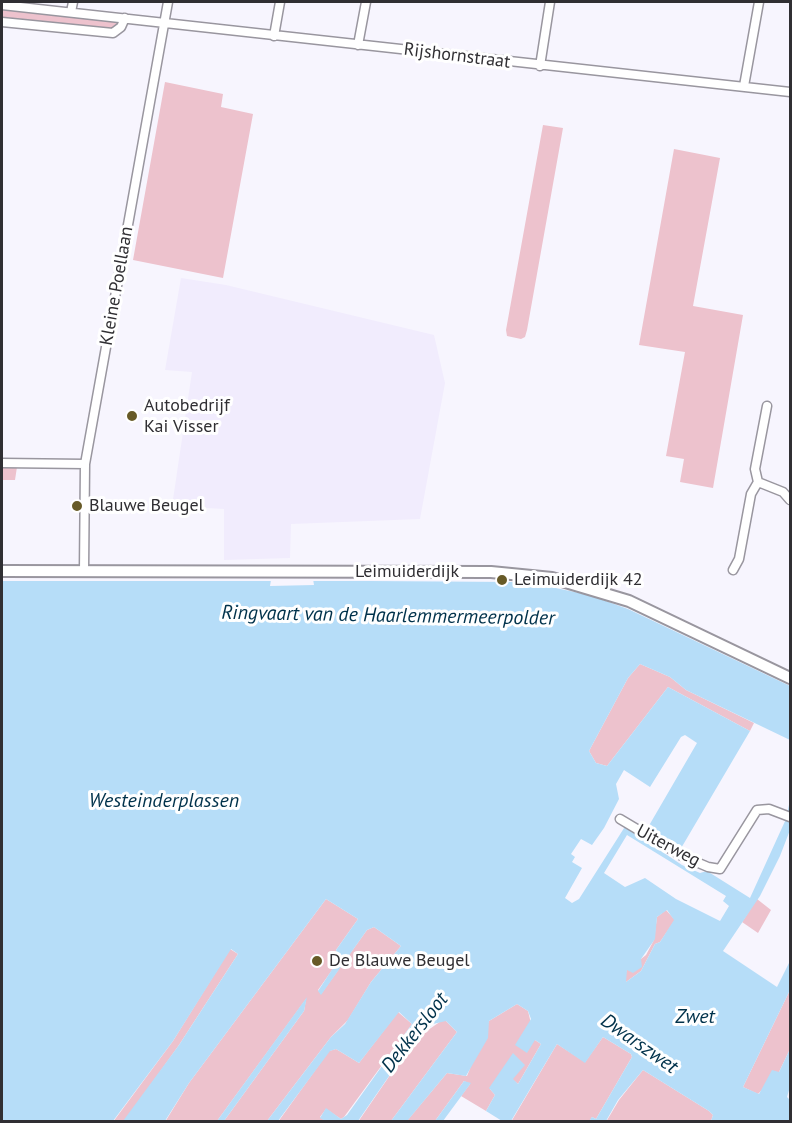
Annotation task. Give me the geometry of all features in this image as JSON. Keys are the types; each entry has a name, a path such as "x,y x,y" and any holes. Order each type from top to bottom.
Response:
{"street":[{"path":"70,12 73,2"},
{"name":"Kleine Poellaan","path":"84,571 85,464 168,2"},
{"path":"274,36 280,2"},
{"path":"358,45 366,2"},
{"path":"540,66 550,2"},
{"path":"744,86 759,2"},
{"name":"Rijshornstraat","path":"2,5 790,92"},
{"path":"2,22 113,33 122,27 125,18"},
{"path":"733,570 739,559 751,494 758,482 755,469 767,406"},
{"path":"2,462 85,464"},
{"path":"758,482 783,492 790,500"},
{"name":"Leimuiderdijk","path":"2,571 491,572 552,578 630,601 790,678"},
{"name":"Uiterweg","path":"620,819 682,856 708,867 720,869 757,810 768,809 787,816"}],"shaded area":[{"path":"2,9 121,22 118,29 2,17"},
{"path":"165,82 223,94 221,107 253,114 223,278 133,260"},
{"path":"543,125 563,128 527,330 525,337 521,339 507,336 506,330"},
{"path":"674,149 720,158 693,306 743,315 713,488 680,482 684,459 666,456 685,352 639,345"},
{"path":"181,278 226,285 434,335 445,383 420,519 291,524 290,558 224,560 224,509 172,506 192,372 165,370"},
{"path":"2,467 17,467 15,480 2,480"},
{"path":"640,664 670,677 686,690 754,723 750,731 668,687 607,766 596,763 589,751 628,678"},
{"path":"326,899 358,919 336,950 340,959 318,990 321,994 367,930 374,927 401,946 371,982 348,1020 331,1037 267,1121 224,1121 304,1011 306,999 217,1121 165,1122 189,1083"},
{"path":"757,899 771,910 758,933 742,922"},
{"path":"666,910 675,920 660,942 655,944 641,971 626,982 627,970 646,955 654,940 657,917"},
{"path":"230,949 238,954 179,1045 125,1121 113,1122 173,1041"},
{"path":"790,990 790,1049 779,1072 758,1094 743,1087"},
{"path":"517,1004 528,1011 535,1040 541,1044 518,1084 513,1080 490,1089 495,1095 486,1111 461,1096 470,1084 464,1081 435,1121 406,1122 447,1073 467,1076 489,1021"},
{"path":"398,1012 412,1024 344,1117 341,1119 326,1109 320,1117 325,1121 278,1122 329,1051 336,1049 359,1063"},
{"path":"441,1021 446,1021 457,1032 391,1121 358,1122 414,1040"},
{"path":"603,1037 631,1054 632,1057 596,1119 592,1117 589,1122 511,1122 557,1044 585,1062"},
{"path":"643,1070 709,1111 713,1115 711,1121 606,1122 619,1100"}],"water":[{"name":"Westeinderplassen","path":"2,581 512,582 546,586 589,595 628,609 790,686 790,740 686,690 670,677 640,664 628,678 589,751 596,763 607,766 668,687 750,731 680,850 647,829 697,743 685,735 681,737 650,787 624,770 616,784 619,799 604,828 592,845 581,839 571,854 575,857 572,862 582,868 565,898 572,903 579,899 626,825 666,849 664,853 682,865 700,873 707,871 750,898 786,819 790,800 790,830 780,856 760,896 723,951 777,987 790,961 790,990 743,1087 759,1094 772,1070 779,1072 790,1049 790,1087 787,1097 790,1100 790,1121 711,1121 713,1115 709,1111 643,1070 618,1100 606,1121 589,1121 592,1117 596,1119 632,1057 631,1054 603,1037 585,1063 557,1044 511,1121 502,1121 486,1111 495,1095 489,1088 513,1053 525,1065 513,1079 518,1084 541,1044 535,1040 527,1053 515,1045 531,1019 528,1011 517,1004 489,1021 488,1038 466,1076 447,1073 408,1120 391,1121 457,1032 446,1021 433,1024 414,1040 358,1121 325,1121 320,1118 326,1108 341,1119 347,1115 412,1024 399,1012 359,1063 336,1049 330,1051 278,1121 267,1121 331,1037 345,1024 371,982 401,946 374,927 367,930 321,995 318,991 339,959 336,950 358,919 326,899 189,1083 165,1121 123,1121 179,1045 238,954 231,949 173,1041 113,1121 2,1122","holes":["627,835 726,896 723,901 729,906 720,921 676,899 645,878 625,887 604,873","667,910 674,920 660,942 655,944 641,971 626,982 627,970 633,973 642,967 641,959 655,939 657,917"]},
{"path":"307,997 304,1011 224,1121 217,1121"},
{"path":"464,1081 471,1083 443,1121 435,1121"}],"pier":[{"path":"313,579 314,585 270,586 271,580"}],"place":[{"name":"Autobedrijf Kai Visser","path":"132,416"},
{"name":"Blauwe Beugel","path":"77,506"},
{"name":"Leimuiderdijk 42","path":"502,580"},
{"name":"De Blauwe Beugel","path":"317,961"}],"water label":[{"name":"Ringvaart van de Haarlemmermeerpolder","path":"388,616"},
{"name":"Zwet","path":"695,1017"},
{"name":"Dekkersloot","path":"415,1033"},
{"name":"Dwarszwet","path":"639,1044"}]}
